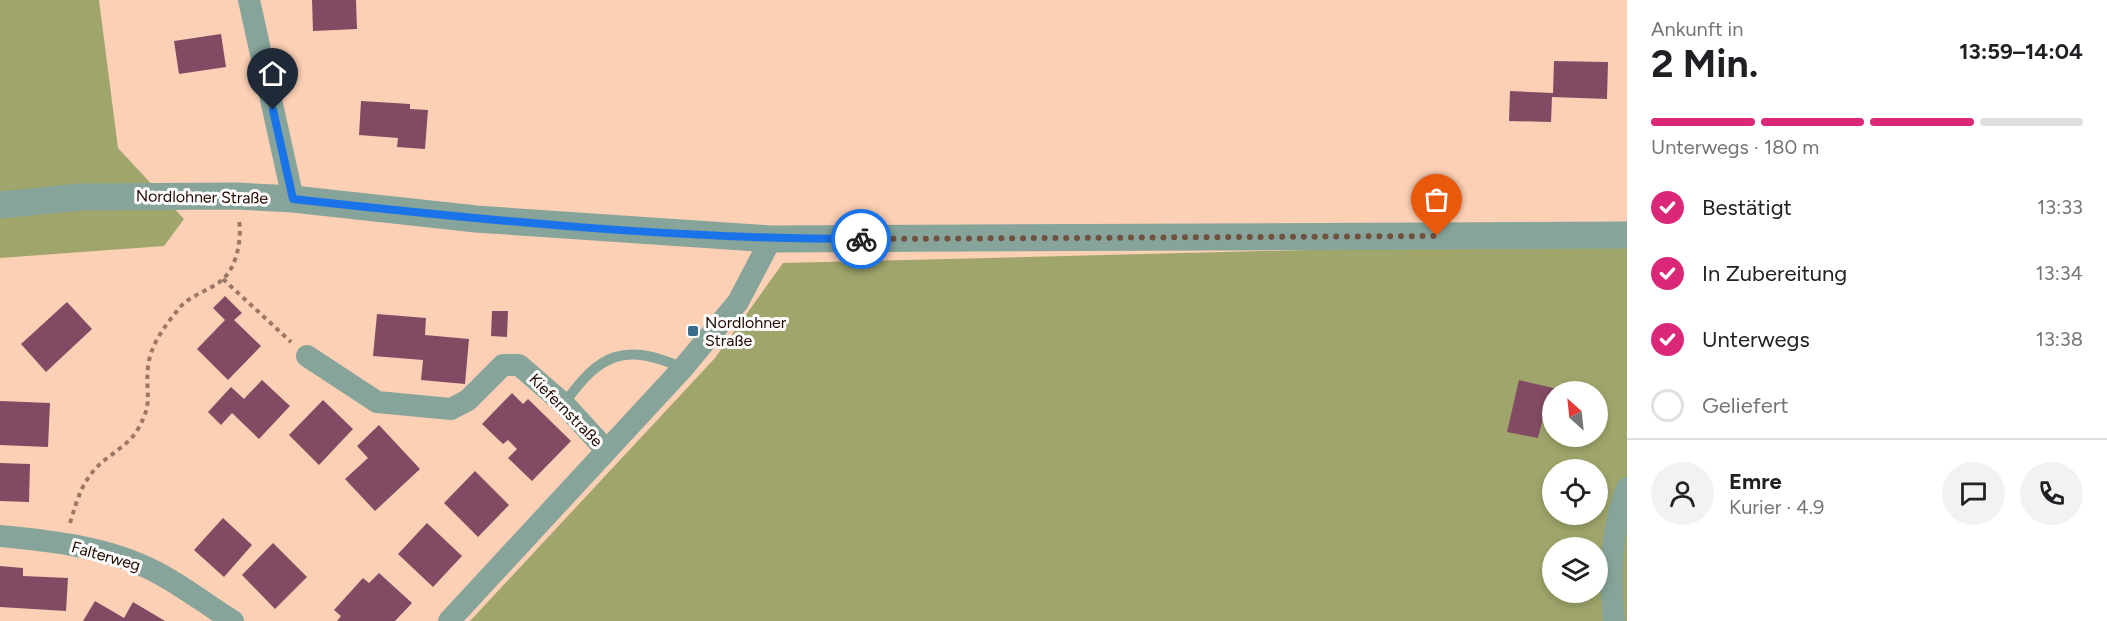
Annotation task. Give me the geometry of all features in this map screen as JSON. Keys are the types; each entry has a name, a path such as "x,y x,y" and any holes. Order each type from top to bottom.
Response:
{"street":[{"path":"249,0 293,199"},
{"name":"Nordlohner Straße","path":"0,205 79,197 236,196 293,199 476,219 771,239 1627,235"},
{"name":"Kiefernstraße","path":"449,621 683,368 738,302 771,239"},
{"name":"Kiefernstraße","path":"307,356 377,402 451,409 468,400 503,365 519,365 564,404 606,450"},
{"path":"1614,621 1611,588 1612,548 1627,489"},
{"name":"Falterweg","path":"0,536 64,544 127,559 156,572 229,620"}],"lane":[{"path":"564,404 581,379 604,361 620,355 656,356 683,368"}],"path":[{"path":"64,544 81,486 98,466 136,432 148,410 148,367 155,342 178,308 223,279 238,254 241,230 236,196"},
{"path":"223,279 307,356"}],"green space":[{"path":"0,0 99,0 118,148 184,219 164,246 0,258"},
{"path":"1627,242 1627,621 470,621 715,358 783,263"}],"building":[{"path":"312,0 356,0 357,29 313,31"},
{"path":"221,34 226,67 179,74 174,41"},
{"path":"1554,61 1608,62 1607,99 1552,97 1551,122 1509,121 1510,91 1553,93"},
{"path":"361,101 410,104 410,109 428,110 425,149 397,147 398,138 359,135"},
{"path":"225,296 242,313 234,320 261,346 228,380 197,349 225,320 213,308"},
{"path":"67,302 92,329 46,372 21,344"},
{"path":"492,311 508,311 507,337 491,336"},
{"path":"377,314 426,318 425,335 469,339 465,384 421,380 423,360 373,356"},
{"path":"262,380 290,406 259,439 232,413 221,425 208,412 231,387 244,399"},
{"path":"1519,380 1542,385 1542,422 1538,438 1507,432"},
{"path":"512,393 523,404 528,399 571,441 532,481 508,458 517,449 508,440 503,444 482,424"},
{"path":"323,400 353,429 319,465 289,435"},
{"path":"0,401 50,403 48,447 0,445"},
{"path":"379,425 420,469 375,511 345,479 368,458 357,446"},
{"path":"0,463 30,464 29,502 0,501"},
{"path":"475,471 509,505 478,537 444,503"},
{"path":"223,518 252,545 224,577 194,550"},
{"path":"427,523 462,556 433,587 398,554"},
{"path":"273,543 307,577 275,609 242,575"},
{"path":"0,566 23,568 23,576 68,578 66,611 0,607"},
{"path":"379,573 412,603 395,621 337,621 341,616 334,610 363,578 369,583"},
{"path":"95,601 124,618 133,602 165,621 83,621"}],"way so far":[{"path":"861,239 1437,236"}],"place":[{"name":"Nordlohner Straße","path":"693,331"}],"route":[{"path":"273,110 293,199 476,219 771,239 861,239"}]}
